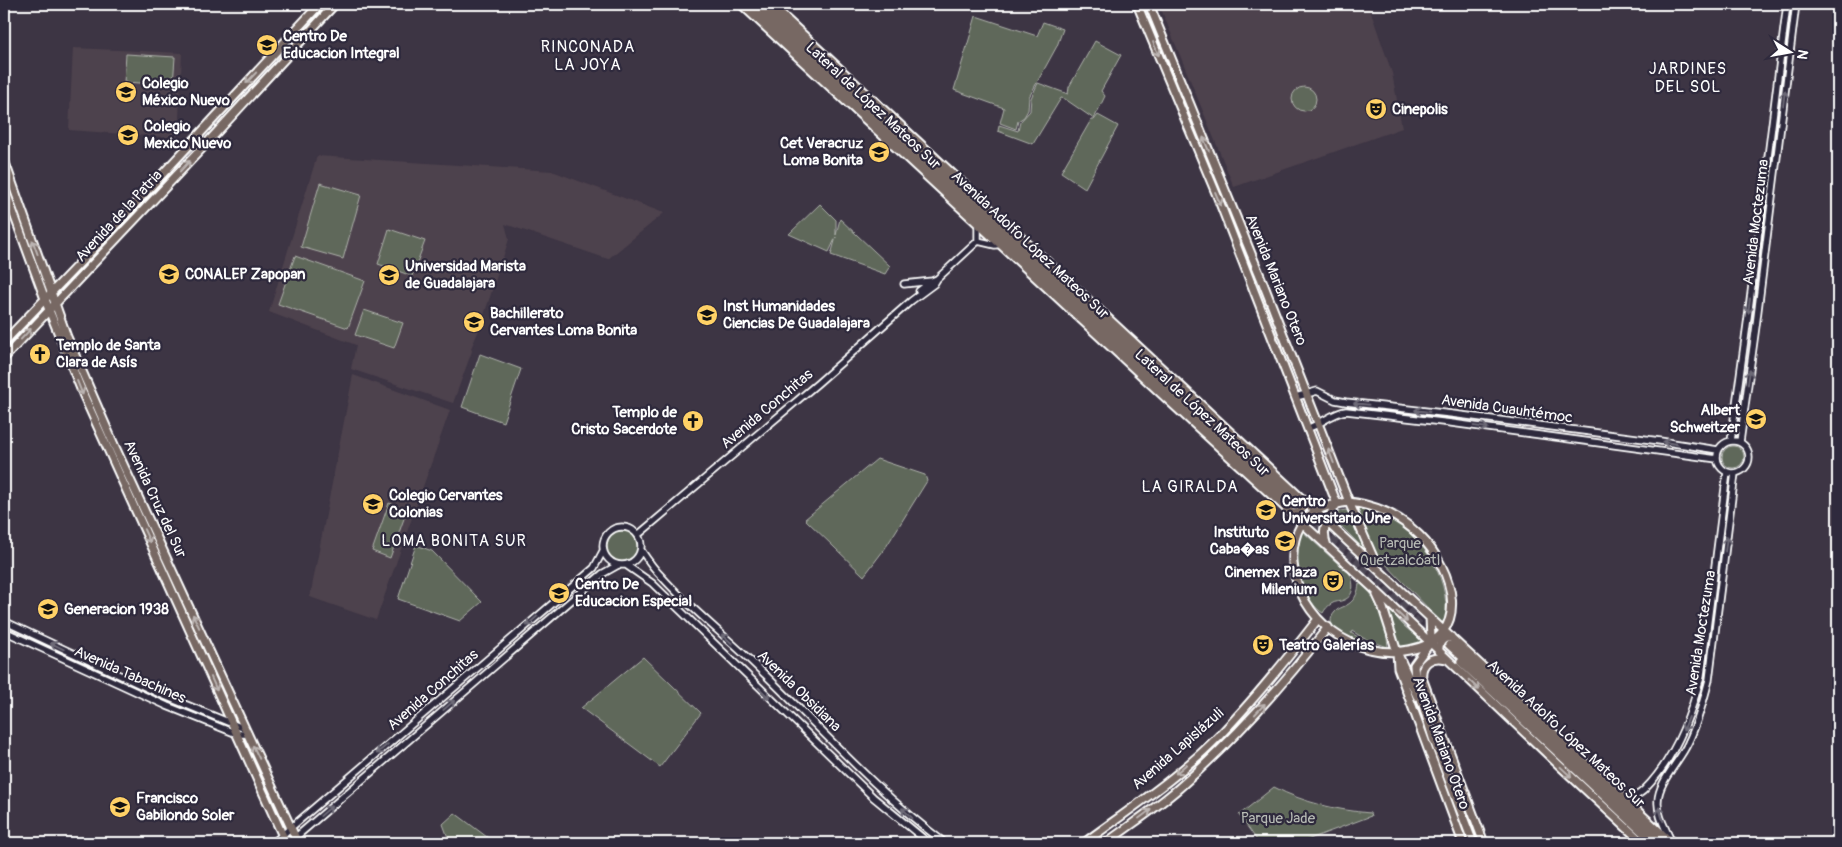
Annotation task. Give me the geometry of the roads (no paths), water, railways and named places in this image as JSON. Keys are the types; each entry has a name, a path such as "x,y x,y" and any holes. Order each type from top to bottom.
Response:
{"main road":[{"name":"Avenida de la Patria","path":"4,342 320,4"},
{"name":"Avenida de la Patria","path":"4,358 335,4"},
{"name":"Lateral de López Mateos Sur","path":"741,4 1066,305 1292,507 1303,524 1430,643 1446,645 1621,808 1643,843"},
{"name":"Avenida Adolfo López Mateos Sur","path":"750,4 1292,507"},
{"name":"Avenida Adolfo López Mateos Sur","path":"760,4 1162,378 1292,507"},
{"name":"Lateral de López Mateos Sur","path":"770,4 1443,630 1448,660 1621,808 1672,843"},
{"name":"Avenida Mariano Otero","path":"1137,4 1218,198 1337,504"},
{"name":"Avenida Mariano Otero","path":"1149,4 1349,502 1377,567"},
{"path":"807,38 820,60"},
{"path":"846,100 869,114"},
{"path":"924,156 933,156"},
{"name":"Avenida Cruz del Sur","path":"4,160 68,337 115,447 297,841"},
{"name":"Avenida Cruz del Sur","path":"4,187 45,300 102,439 282,836 288,843"},
{"path":"1017,243 1038,253"},
{"path":"1066,305 1095,324"},
{"path":"1137,344 1162,378"},
{"path":"1292,507 1300,512 1304,499"},
{"path":"1430,618 1432,632 1430,643 1418,648 1384,653 1366,649 1348,641 1326,630 1316,622 1294,578 1293,552 1296,535 1307,517 1317,511 1337,504 1349,502 1371,505 1388,513 1419,534 1434,551 1444,568 1452,594 1451,614 1443,630"},
{"path":"1328,546 1324,532 1326,520 1337,504"},
{"name":"Avenida Mariano Otero","path":"1375,590 1383,608 1397,652 1414,692 1421,703"},
{"name":"Avenida Lapislázuli","path":"1084,843 1170,779 1218,737 1270,679 1316,622"},
{"name":"Avenida Lapislázuli","path":"1106,843 1178,789 1226,744 1296,669 1326,630"},
{"name":"Avenida Mariano Otero","path":"1443,630 1430,643 1414,665 1414,679 1469,839 1473,843"},
{"name":"Avenida Adolfo López Mateos Sur","path":"1446,645 1621,808 1654,843"},
{"name":"Avenida Mariano Otero","path":"1397,652 1398,668 1463,843"},
{"path":"1428,696 1422,676 1424,666 1435,657 1448,660"},
{"path":"1414,679 1428,696"},
{"name":"Avenida Mariano Otero","path":"1428,696 1484,843"},
{"path":"1424,738 1445,771"},
{"path":"1433,738 1446,744"},
{"name":"Avenida Adolfo López Mateos Sur","path":"1621,808 1664,843"}],"street":[{"name":"Avenida Moctezuma","path":"1731,441 1786,4"},
{"name":"Avenida Moctezuma","path":"1740,442 1796,4"},
{"path":"978,223 978,241 995,245 1001,244"},
{"name":"Avenida Conchitas","path":"913,300 919,291 978,241"},
{"path":"904,284 934,280"},
{"name":"Avenida Conchitas","path":"638,535 934,284 934,280"},
{"name":"Avenida Cuauhtémoc","path":"1306,393 1317,391 1335,400 1346,402 1452,414 1718,450"},
{"path":"1296,397 1306,393"},
{"name":"Avenida Cuauhtémoc","path":"1308,428 1319,424 1335,414 1346,411 1451,423 1717,459"},
{"path":"1731,441 1740,442 1747,449 1749,460 1744,469 1735,473 1727,472 1721,468 1717,459 1718,450 1723,444 1731,441"},
{"name":"Avenida Moctezuma","path":"1621,808 1643,792 1660,770 1681,736 1693,705 1702,665 1727,472"},
{"name":"Avenida Moctezuma","path":"1672,843 1659,812 1659,791 1688,743 1699,716 1706,689 1735,473"},
{"path":"624,527 638,535 641,550 636,560 626,565 618,565 611,562 603,551 605,537 614,529 624,527"},
{"name":"Avenida Obsidiana","path":"641,550 660,576 693,608 751,660 917,822 945,843"},
{"name":"Avenida Conchitas","path":"273,843 594,568 603,551"},
{"name":"Avenida Conchitas","path":"288,843 297,841 602,574 618,565"},
{"name":"Avenida Obsidiana","path":"626,565 652,583 873,797 929,843"},
{"name":"Avenida Tabachines","path":"4,621 247,732"},
{"name":"Avenida Tabachines","path":"4,631 167,706 237,734 247,732"}],"tunnel":[{"path":"1295,501 1418,616"},
{"path":"1291,506 1446,648"}],"place":[{"name":"Centro De Educacion Integral","path":"267,45"},
{"name":"Colegio México Nuevo","path":"126,92"},
{"name":"Cinepolis","path":"1376,109"},
{"name":"Colegio Mexico Nuevo","path":"128,135"},
{"name":"Cet Veracruz Loma Bonita","path":"879,152"},
{"name":"CONALEP Zapopan","path":"169,274"},
{"name":"Universidad Marista de Guadalajara","path":"389,275"},
{"name":"Inst Humanidades Ciencias De Guadalajara","path":"707,315"},
{"name":"Bachillerato Cervantes Loma Bonita","path":"474,322"},
{"name":"Templo de Santa Clara de Asís","path":"40,354"},
{"name":"Albert Schweitzer","path":"1756,419"},
{"name":"Templo de Cristo Sacerdote","path":"693,421"},
{"name":"Colegio Cervantes Colonias","path":"373,504"},
{"name":"Centro Universitario Une","path":"1266,510"},
{"name":"Instituto Caba�as","path":"1285,541"},
{"name":"Cinemex Plaza Milenium","path":"1333,581"},
{"name":"Centro De Educacion Especial","path":"559,593"},
{"name":"Generacion 1938","path":"48,609"},
{"name":"Teatro Galerías","path":"1263,645"},
{"name":"Francisco Gabilondo Soler","path":"120,807"}],"district":[{"name":"RINCONADA LA JOYA","path":"588,56"},
{"name":"JARDINES DEL SOL","path":"1688,78"},
{"name":"LA GIRALDA","path":"1190,487"},
{"name":"LOMA BONITA SUR","path":"454,541"}],"park label":[{"name":"Parque Quetzalcóatl","path":"1400,552"},
{"name":"Parque Jade","path":"1278,818"}]}
